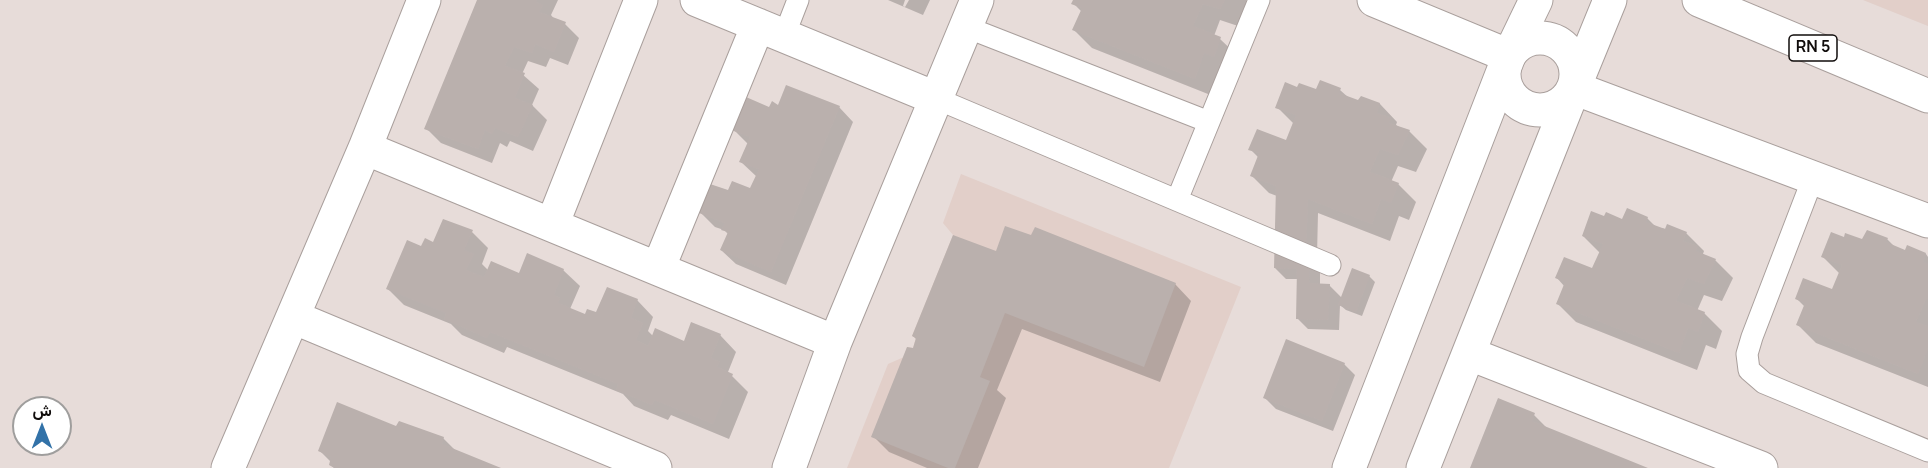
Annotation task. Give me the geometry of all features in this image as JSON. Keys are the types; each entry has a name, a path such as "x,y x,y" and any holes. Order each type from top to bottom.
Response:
{"street":[{"path":"228,468 365,148 424,0"},
{"path":"552,225 640,0"},
{"path":"698,0 935,98"},
{"path":"1374,0 1509,56"},
{"path":"1349,468 1509,56 1536,0"},
{"path":"1424,468 1610,0"},
{"name":"RN 5","path":"1699,0 1928,96"},
{"path":"789,468 835,342 972,13"},
{"path":"658,269 771,30"},
{"path":"1537,38 1561,45 1570,53 1575,64 1574,88 1558,106 1547,110 1524,107 1514,101 1504,81 1504,69 1509,56 1525,41 1537,38"},
{"path":"1574,88 1928,221"},
{"path":"365,148 835,342"},
{"path":"293,318 655,468"},
{"path":"1470,354 1761,468"}],"lane":[{"path":"771,30 798,0"},
{"path":"1177,200 1259,0"},
{"path":"972,13 1209,122"},
{"path":"935,98 1330,265"},
{"path":"1813,178 1752,337 1747,354 1749,370 1764,383 1928,451"}],"shaded area":[{"path":"1863,0 1928,0 1928,26"},
{"path":"961,174 1241,287 1169,468 847,468 888,364 904,357 907,347 913,348 916,338 912,336 953,235 943,223"}],"building":[{"path":"477,0 537,0 536,2 543,5 539,12 566,22 554,52 535,44 532,53 514,47 505,66 525,73 515,98 533,105 518,137 495,128 492,134 485,130 478,149 424,129"},
{"path":"1073,0 1225,0 1220,9 1203,4 1193,26 1221,37 1214,57 1204,53 1195,79 1072,30 1082,8 1071,4"},
{"path":"1320,80 1341,88 1339,93 1358,100 1361,96 1380,103 1377,113 1391,118 1389,123 1410,130 1398,155 1380,149 1370,172 1399,183 1391,203 1381,199 1372,224 1308,199 1306,247 1310,248 1309,283 1330,284 1328,320 1296,319 1297,269 1274,268 1276,186 1250,176 1259,153 1248,150 1257,129 1286,140 1296,115 1275,108 1285,82 1297,87 1299,83 1316,89"},
{"path":"786,85 840,106 771,272 720,250 728,232 721,230 725,223 699,213 710,184 728,190 732,181 750,188 759,169 739,162 750,137 731,130 746,97 769,107 772,101 778,105"},
{"path":"1627,208 1648,217 1646,222 1665,229 1667,224 1687,232 1683,241 1698,246 1696,251 1716,259 1704,284 1687,278 1676,301 1705,312 1698,332 1688,328 1679,353 1556,304 1565,282 1555,278 1564,257 1592,268 1603,244 1582,236 1591,211 1604,216 1606,212 1622,219"},
{"path":"443,219 473,230 464,250 474,254 466,270 484,277 491,261 519,273 527,253 564,269 554,295 560,298 558,303 585,314 587,309 596,312 607,287 638,299 631,318 643,323 636,340 648,346 655,328 684,341 691,322 721,334 711,358 720,362 717,367 733,374 713,424 655,400 652,405 616,390 618,384 490,332 487,338 444,319 446,313 386,289 407,240 421,246 425,238 433,242"},
{"path":"1005,226 1031,235 1035,227 1176,283 1144,367 1005,313 980,377 990,381 955,468 948,468 871,437 907,347 913,348 916,338 912,336 953,235 996,251"},
{"path":"1867,230 1888,238 1886,242 1905,250 1907,245 1926,253 1923,262 1928,264 1928,299 1916,322 1928,326 1928,348 1918,374 1796,325 1805,303 1795,299 1803,278 1832,289 1842,265 1821,257 1831,232 1844,237 1845,233 1862,239"},
{"path":"1352,268 1370,275 1356,312 1338,305"},
{"path":"1286,339 1345,363 1322,421 1263,398"},
{"path":"1498,398 1535,413 1532,421 1648,468 1470,468"},
{"path":"337,402 396,426 399,421 444,437 442,444 501,468 335,468 329,465 331,457 318,451"}]}
